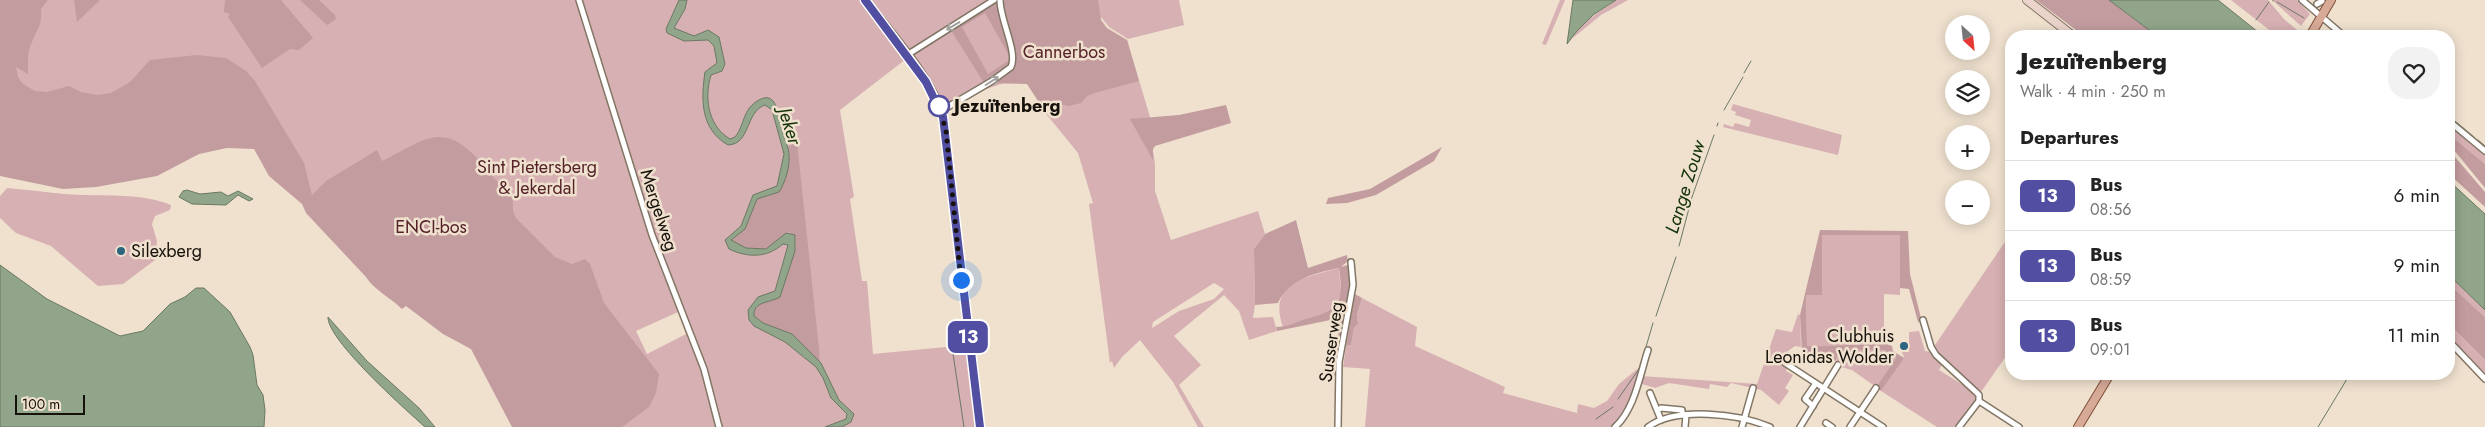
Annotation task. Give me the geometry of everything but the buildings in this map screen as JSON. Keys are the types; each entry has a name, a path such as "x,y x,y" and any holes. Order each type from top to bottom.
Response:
{"main road":[{"path":"865,0 933,92 941,111 946,131 959,263 980,427"},
{"path":"2027,0 2065,30"},
{"path":"2314,30 2331,0"},
{"path":"2078,427 2106,380"}],"street":[{"name":"Mergelweg","path":"579,0 652,236 704,369 719,427"},
{"path":"906,55 994,0"},
{"path":"941,111 992,81 1011,67 1013,52 1002,22 1000,0"},
{"path":"2302,0 2337,30"},
{"path":"2455,126 2485,151"},
{"name":"Susserweg","path":"1338,427 1339,362 1353,285 1351,262"},
{"path":"1923,320 1930,347 1936,355 1979,395 1979,401 1959,427"},
{"path":"2455,347 2485,378"},
{"path":"1615,427 1622,421 1628,408 1648,350"},
{"path":"1785,363 1823,386 1824,390 1883,427"},
{"path":"1800,427 1838,365"},
{"path":"1813,406 1806,400 1814,386"},
{"path":"1742,427 1753,388"},
{"path":"1850,427 1876,388"},
{"path":"1650,393 1661,420"},
{"path":"1979,401 2019,427"},
{"path":"1658,410 1661,408 1682,410 1685,427"},
{"path":"1648,427 1661,420 1684,415 1745,419 1770,427"},
{"path":"1826,424 1832,427"}],"green space":[{"name":"Sint Pietersberg & Jekerdal","path":"0,0 1179,0 1184,25 1128,39 1109,27 1101,17 1100,24 1117,36 1127,40 1150,117 1148,118 1155,164 1155,191 1171,240 1258,211 1265,234 1254,249 1255,305 1253,318 1273,317 1277,331 1249,340 1239,311 1224,295 1174,336 1201,365 1179,385 1204,427 1198,427 1173,382 1140,340 1122,357 1114,368 1112,361 1110,363 1089,204 1093,203 1078,153 1047,115 1029,75 986,89 940,115 929,90 906,59 840,110 854,197 850,199 862,281 867,281 873,354 967,345 977,427 513,427 470,345 374,280 248,114 22,167","holes":["1214,283 1224,289 1214,299 1179,311 1152,328 1153,322","678,312 686,334 647,354 636,331"]},
{"name":"ENCI-bos","path":"0,0 48,0 41,9 40,23 30,46 28,74 16,67 18,77 23,84 35,91 47,92 69,86 81,92 97,95 111,93 130,82 150,60 197,55 226,58 246,71 255,81 304,163 312,195 326,181 377,150 382,161 427,139 441,137 453,140 464,146 502,187 512,195 516,218 555,257 572,264 585,259 590,264 604,303 659,374 656,393 649,407 622,427 512,427 471,349 443,334 406,306 402,309 373,285 306,213 302,204 269,176 254,149 227,148 199,154 157,176 96,187 63,189 0,176"},
{"path":"74,0 100,0 77,22"},
{"path":"225,0 281,0 313,38 299,50 290,49 262,68 228,17 230,14 224,12"},
{"path":"300,0 319,0 335,15 336,19 327,25"},
{"name":"Cannerbos","path":"992,0 1098,0 1101,20 1107,28 1127,40 1139,81 1098,92 1087,96 1081,103 1069,106 1051,102 1047,115 1027,84 984,83 949,27","holes":["985,13 1011,59 988,74 962,27"]},
{"path":"1560,0 1565,0 1546,45 1542,44"},
{"path":"1616,0 1628,0 1601,15 1573,38 1581,26"},
{"path":"2036,0 2109,0 2149,30 2076,30"},
{"path":"2231,0 2268,0 2284,19 2297,30 2269,30"},
{"path":"2272,0 2297,0 2310,14 2301,26"},
{"path":"1733,104 1842,135 1838,155 1723,127 1724,124 1733,127 1735,123 1749,127 1751,120 1735,115 1736,112 1731,110"},
{"path":"1226,105 1231,123 1155,146 1153,149 1153,160 1130,119 1179,115"},
{"path":"2455,127 2485,152 2485,164 2455,139"},
{"path":"2455,139 2485,164 2485,188 2455,151"},
{"path":"797,142 820,363 792,334 763,323 754,316 756,307 780,297 795,251 796,237 789,232 786,233 771,247 759,250 743,248 731,240 745,229 757,199 774,194 780,190 787,172 788,147"},
{"path":"1442,147 1434,161 1376,195 1347,203 1326,204 1328,198 1370,189"},
{"path":"2455,157 2485,192 2485,207 2455,180"},
{"path":"7,188 67,194 140,197 171,205 170,210 155,216 152,224 157,241 155,260 123,284 98,286 51,246 16,233 0,218 0,196"},
{"path":"1296,220 1308,268 1347,255 1348,261 1341,267 1351,264 1353,277 1338,376 1334,376 1340,318 1277,331 1276,327 1317,316 1332,308 1337,303 1341,289 1339,268 1304,278 1289,288 1278,303 1255,305 1254,249 1265,234"},
{"path":"1820,230 1908,231 1910,274 1922,322 1918,322 1909,289 1900,288 1900,235 1822,235 1822,295 1806,295 1807,346 1886,344 1892,346 1893,351 1904,358 1881,391 1876,387 1896,358 1884,350 1847,350 1839,354 1835,361 1830,353 1808,356 1802,352 1800,315"},
{"path":"1822,235 1900,235 1900,295 1884,294 1884,344 1807,346 1806,295 1822,294"},
{"path":"2005,242 2005,358 1981,392 1939,356 1933,348"},
{"path":"1339,268 1341,294 1333,309 1326,314 1283,327 1279,312 1280,300 1285,291 1303,279"},
{"path":"2455,281 2485,310 2485,317 2455,290"},
{"path":"2455,290 2485,317 2485,360 2455,330"},
{"path":"1355,294 1362,298 1357,315 1358,324 1354,328 1351,345 1346,346"},
{"path":"1362,298 1417,327 1415,346 1505,387 1503,393 1577,413 1578,404 1594,408 1607,401 1619,384 1641,366 1624,414 1613,427 1365,427 1370,369 1343,367 1346,346 1351,345 1354,328 1358,324 1357,316"},
{"path":"1798,314 1800,315 1801,347 1795,346 1784,354 1783,362 1788,367 1786,371 1793,375 1785,388 1789,391 1779,405 1761,390 1731,383 1727,387 1710,384 1709,389 1669,383 1655,388 1639,383 1641,376 1757,384 1776,329 1792,332"},
{"path":"2455,330 2485,360 2485,376 2455,344"},
{"path":"1919,331 1925,351 1932,352 1942,364 1939,370 1974,392 1977,397 1958,427 1937,427 1881,391 1904,357 1902,352 1909,352 1909,332"},
{"path":"1847,350 1884,350 1896,358 1876,387 1852,370 1838,366 1839,364 1835,361 1839,354"}],"shaded area":[{"path":"679,0 687,0 685,9 674,28 694,36 708,30 719,37 725,64 722,71 711,75 708,93 712,119 717,127 730,139 735,137 749,108 753,104 765,98 774,102 776,107 789,153 789,165 785,180 779,192 757,199 745,229 731,240 746,248 766,249 786,233 795,235 795,251 780,297 759,305 754,311 754,316 763,323 792,334 821,363 839,400 854,414 851,422 842,427 825,427 846,419 847,414 831,398 823,378 816,367 785,342 754,326 749,320 748,310 758,297 775,291 788,245 783,244 777,249 764,254 750,255 729,249 725,240 741,226 753,195 777,186 784,154 772,110 765,105 754,114 745,134 735,143 728,145 712,131 704,113 703,93 705,72 717,63 714,46 708,40 684,41 667,33 666,29"},
{"path":"1573,0 1616,0 1593,15 1567,44"},
{"path":"2109,0 2218,0 2256,30 2149,30"},
{"path":"2455,186 2485,214 2485,310 2455,281"},
{"path":"187,190 200,194 221,192 228,196 238,191 253,199 249,201 238,195 226,205 192,204 179,197 183,191"},
{"path":"0,265 47,299 120,336 143,331 170,304 185,297 196,288 204,288 230,312 250,347 253,355 257,385 263,395 265,410 264,427 0,427"},
{"path":"328,317 367,361 419,408 435,427 425,427 369,374 340,342 331,328"}],"waterway":[{"path":"2256,20 2269,2"},
{"path":"2277,2 2304,18"},
{"name":"Lange Zouw","path":"1744,73 1751,61"},
{"name":"Lange Zouw","path":"1724,110 1743,77"},
{"path":"2455,121 2474,137"},
{"name":"Lange Zouw","path":"1679,246 1692,197 1714,135"},
{"path":"2478,140 2485,146"},
{"name":"Lange Zouw","path":"1656,316 1676,257"},
{"name":"Lange Zouw","path":"1646,347 1653,323"},
{"path":"952,347 964,427"},
{"name":"Lange Zouw","path":"1618,399 1639,369 1644,354"},
{"path":"2318,427 2346,380"},
{"name":"Lange Zouw","path":"1596,419 1613,407"}],"bus line":[{"name":"13","path":"865,0 933,92 943,117 980,427"}],"place":[{"name":"Jezuïtenberg","path":"939,106"},
{"name":"Silexberg","path":"121,251"},
{"name":"Clubhuis Leonidas Wolder","path":"1904,346"}],"route":[{"path":"939,106 946,131 961,280"}],"water label":[{"name":"Jeker","path":"790,126"}]}
